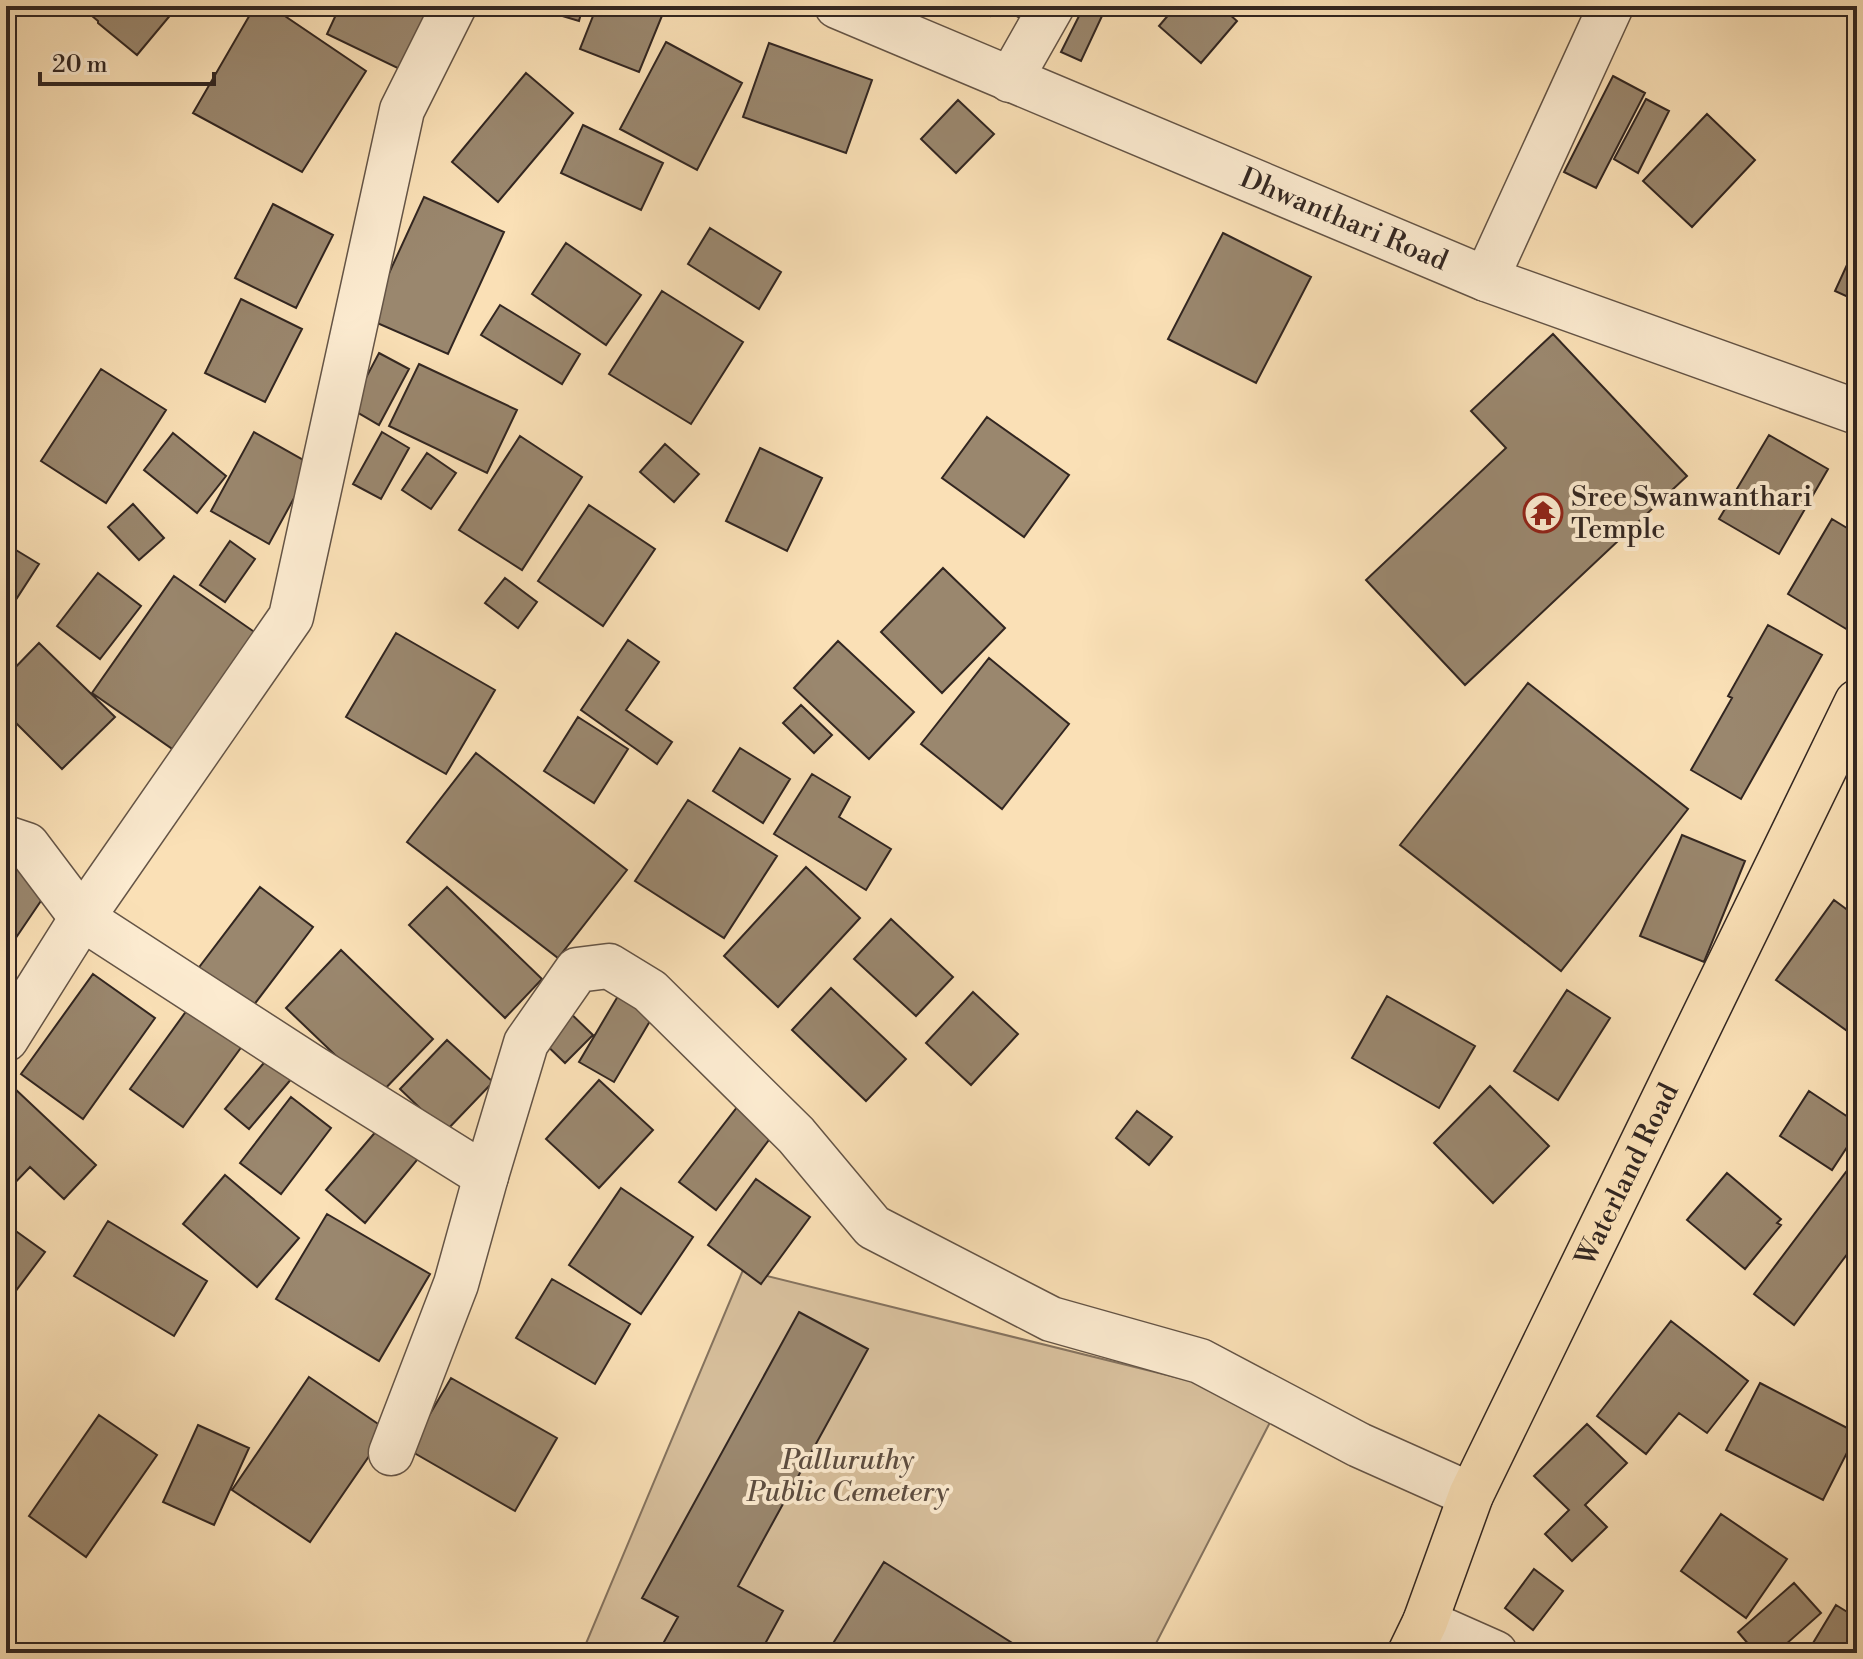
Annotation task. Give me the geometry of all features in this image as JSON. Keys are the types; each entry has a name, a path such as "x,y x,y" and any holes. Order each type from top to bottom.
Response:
{"main road":[{"name":"Waterland Road","path":"1418,1637 1471,1495 1857,702"}],"street":[{"path":"6,1039 82,918 291,617 402,110 454,6"},
{"name":"Dhwanthari Road","path":"837,6 1486,279 1857,412"},
{"path":"1010,80 1052,6"},
{"path":"1486,279 1611,6"},
{"path":"6,838 27,845 82,918 486,1176"},
{"path":"391,1453 456,1284 526,1043 577,970 609,966 650,991 796,1135 873,1227 1051,1319 1200,1361 1359,1445 1471,1495"},
{"path":"1418,1637 1495,1653"}],"green space":[{"name":"Palluruthy Public Cemetery","path":"743,1270 1280,1403 1151,1653 582,1653"}],"building":[{"path":"80,6 178,6 137,55"},
{"path":"255,6 270,6 366,71 302,172 193,113"},
{"path":"340,6 442,6 410,74 327,34"},
{"path":"529,6 583,6 579,21"},
{"path":"597,6 666,6 639,72 580,49"},
{"path":"966,6 994,6 990,16"},
{"path":"999,6 1048,6 1039,26"},
{"path":"1176,6 1220,6 1237,21 1201,63 1159,26"},
{"path":"1083,8 1102,16 1081,61 1061,52"},
{"path":"666,42 742,83 697,170 620,129"},
{"path":"769,43 872,80 846,153 743,117"},
{"path":"526,73 573,113 498,202 452,162"},
{"path":"1613,76 1645,93 1596,188 1564,172"},
{"path":"1646,99 1669,111 1638,173 1614,159"},
{"path":"958,100 994,134 956,173 921,139"},
{"path":"1707,114 1755,160 1692,227 1643,181"},
{"path":"583,125 663,163 641,210 561,173"},
{"path":"424,197 504,232 448,354 368,319"},
{"path":"273,204 333,235 296,308 235,278"},
{"path":"710,228 781,272 759,309 688,264"},
{"path":"1223,233 1311,277 1256,383 1168,339"},
{"path":"566,243 641,295 606,345 532,294"},
{"path":"1857,243 1857,301 1835,291"},
{"path":"662,291 743,342 691,424 609,374"},
{"path":"241,299 302,329 265,402 205,373"},
{"path":"500,305 580,354 562,384 481,335"},
{"name":"Sree Swanwanthari Temple","path":"1553,334 1687,476 1465,685 1366,580 1506,448 1471,411"},
{"path":"379,353 409,369 379,425 350,408"},
{"path":"419,364 517,410 487,473 389,426"},
{"path":"101,369 166,410 106,503 41,461"},
{"path":"987,417 1069,475 1024,537 942,478"},
{"path":"254,432 312,465 269,544 211,511"},
{"path":"382,432 409,448 381,499 353,484"},
{"path":"173,433 226,476 197,513 144,470"},
{"path":"1769,435 1828,469 1779,554 1719,519"},
{"path":"520,436 582,477 522,570 459,530"},
{"path":"665,444 699,474 674,502 640,472"},
{"path":"760,448 822,478 787,551 726,521"},
{"path":"427,453 456,473 431,509 402,490"},
{"path":"133,504 164,538 139,560 108,527"},
{"path":"589,505 655,549 603,626 538,581"},
{"path":"1832,519 1857,534 1857,627 1853,633 1788,594"},
{"path":"230,541 255,559 225,602 200,585"},
{"path":"6,544 39,564 6,615"},
{"path":"943,568 1005,628 942,693 881,632"},
{"path":"98,573 141,606 100,659 57,626"},
{"path":"174,576 263,638 181,755 92,693"},
{"path":"505,578 537,602 518,628 485,603"},
{"path":"1768,625 1822,655 1741,799 1691,770 1732,698 1728,696"},
{"path":"396,633 495,690 446,774 346,717"},
{"path":"628,640 659,662 626,710 672,742 657,764 581,710"},
{"path":"838,641 914,712 869,759 794,688"},
{"path":"39,643 115,717 62,769 6,713 6,677"},
{"path":"989,658 1069,724 1002,809 921,744"},
{"path":"1528,683 1688,809 1561,971 1400,845"},
{"path":"801,705 832,735 814,753 783,723"},
{"path":"578,717 628,749 594,803 544,771"},
{"path":"740,748 790,779 763,823 713,791"},
{"path":"476,753 627,870 558,958 407,842"},
{"path":"812,774 850,797 839,817 891,849 866,890 774,834"},
{"path":"688,800 777,856 724,938 635,881"},
{"path":"1682,835 1745,861 1704,962 1640,936"},
{"path":"6,856 51,886 7,951 6,950"},
{"path":"806,867 860,918 778,1007 724,956"},
{"path":"260,887 313,927 250,1010 197,970"},
{"path":"447,887 542,979 505,1018 409,925"},
{"path":"1834,900 1857,917 1857,1038 1776,980"},
{"path":"891,919 953,977 916,1016 854,959"},
{"path":"341,950 433,1039 378,1096 286,1008"},
{"path":"93,974 155,1018 83,1119 21,1074"},
{"path":"831,988 906,1059 866,1101 792,1030"},
{"path":"1567,990 1610,1018 1558,1100 1514,1071"},
{"path":"973,992 1018,1034 971,1085 926,1043"},
{"path":"618,996 653,1016 614,1082 579,1062"},
{"path":"1387,996 1475,1046 1439,1108 1352,1058"},
{"path":"195,999 248,1038 183,1127 130,1089"},
{"path":"564,1007 593,1035 565,1063 536,1035"},
{"path":"447,1040 493,1082 445,1132 400,1089"},
{"path":"274,1051 298,1071 249,1129 225,1109"},
{"path":"599,1080 653,1130 599,1188 546,1139"},
{"path":"1490,1086 1549,1146 1493,1203 1434,1143"},
{"path":"13,1087 96,1165 64,1199 30,1167 10,1188 6,1185 6,1094"},
{"path":"1809,1091 1857,1123 1857,1132 1832,1170 1780,1136"},
{"path":"291,1097 331,1128 281,1194 240,1163"},
{"path":"745,1097 781,1124 716,1210 679,1182"},
{"path":"1137,1111 1172,1137 1149,1165 1116,1138"},
{"path":"384,1122 422,1154 365,1223 326,1190"},
{"path":"1846,1172 1857,1180 1857,1241 1794,1325 1754,1294"},
{"path":"1727,1173 1781,1219 1777,1223 1781,1225 1745,1269 1687,1220"},
{"path":"225,1175 299,1238 257,1287 183,1224"},
{"path":"756,1179 810,1217 761,1284 708,1245"},
{"path":"621,1188 693,1237 641,1314 569,1265"},
{"path":"327,1214 430,1274 379,1361 276,1299"},
{"path":"108,1221 207,1281 174,1336 74,1276"},
{"path":"6,1224 45,1252 6,1304"},
{"path":"552,1279 630,1324 595,1384 516,1338"},
{"path":"799,1312 868,1349 738,1586 783,1611 760,1653 667,1653 660,1649 678,1617 642,1598"},
{"path":"1671,1321 1748,1381 1707,1433 1679,1413 1646,1454 1597,1416"},
{"path":"309,1377 387,1430 310,1542 232,1490"},
{"path":"451,1378 557,1438 515,1511 409,1450"},
{"path":"1760,1383 1857,1433 1823,1500 1726,1450"},
{"path":"99,1415 157,1455 86,1557 29,1516"},
{"path":"1587,1424 1627,1463 1585,1505 1607,1527 1572,1561 1545,1534 1569,1510 1534,1476"},
{"path":"198,1425 249,1448 214,1525 163,1502"},
{"path":"1857,1488 1857,1506 1848,1497"},
{"path":"1721,1514 1787,1559 1746,1618 1681,1571"},
{"path":"884,1562 1028,1653 827,1653"},
{"path":"1534,1569 1563,1591 1533,1630 1505,1608"},
{"path":"1794,1583 1821,1613 1776,1653 1756,1653 1738,1632"},
{"path":"1836,1605 1857,1618 1857,1653 1807,1653"}],"place":[{"name":"Sree Swanwanthari Temple","path":"1543,513"}]}
